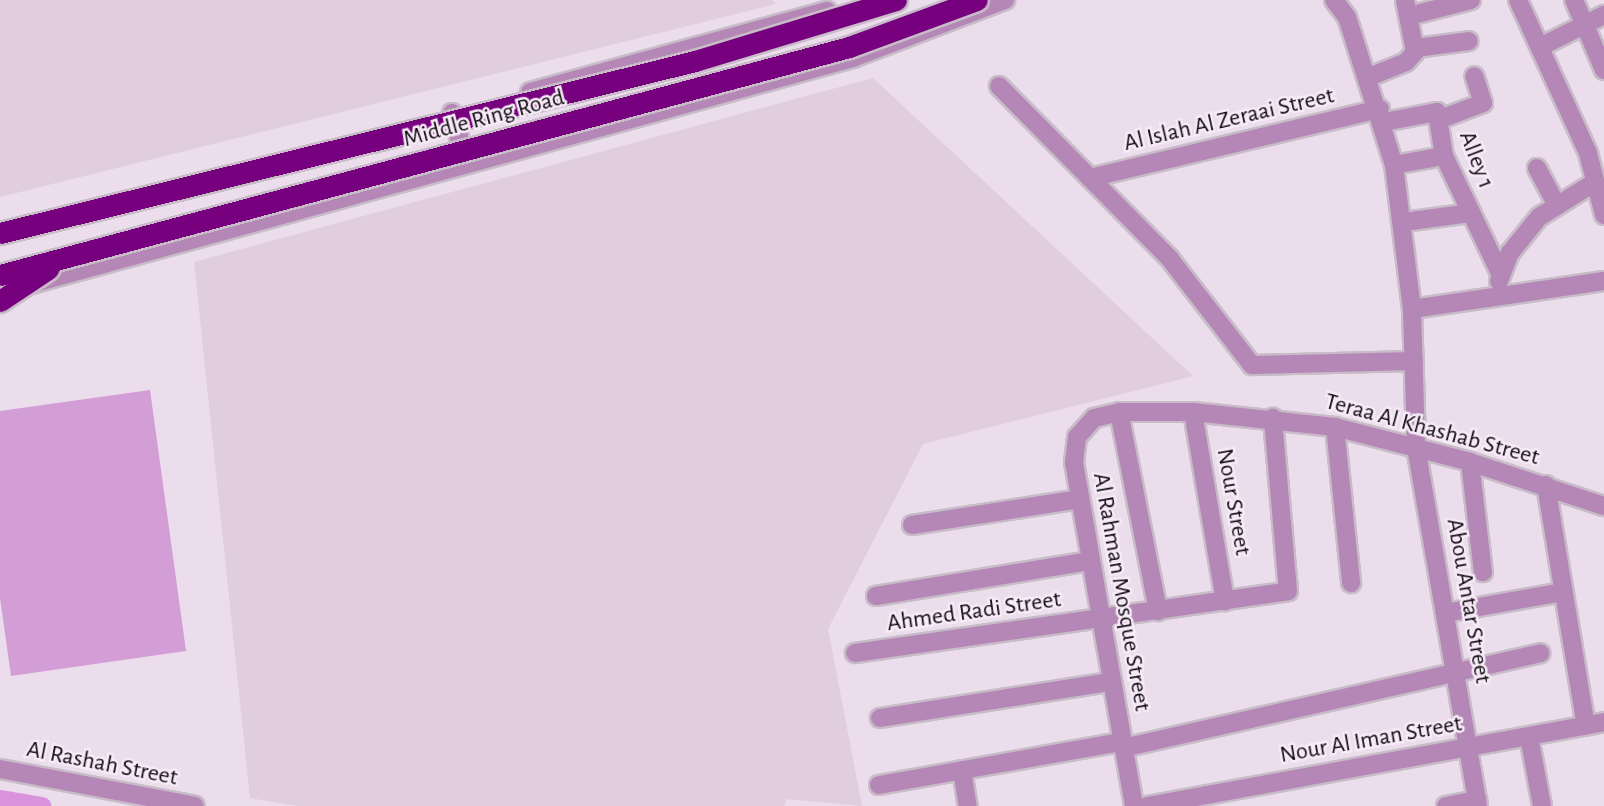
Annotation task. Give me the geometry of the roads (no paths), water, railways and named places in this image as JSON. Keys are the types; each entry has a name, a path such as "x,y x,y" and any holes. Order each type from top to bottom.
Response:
{"highway":[{"name":"Middle Ring Road","path":"0,233 695,61 895,0"},
{"name":"Middle Ring Road","path":"0,275 58,262 849,47 977,0"},
{"path":"0,301 58,262"}],"street":[{"path":"0,225 452,113 860,0"},
{"path":"0,291 853,58 1005,0"},
{"name":"Abou Antar Street","path":"1334,0 1347,17 1369,77 1394,165 1404,222 1412,309 1416,447 1478,803"},
{"path":"1416,48 1407,8 1471,0"},
{"path":"1518,0 1588,153 1604,215"},
{"path":"1574,0 1604,69"},
{"path":"1540,47 1604,15"},
{"path":"1369,77 1406,62 1416,48 1469,41"},
{"path":"1438,120 1483,103 1474,76"},
{"path":"999,86 1170,259 1252,365 1414,361"},
{"name":"Alley 1","path":"1382,116 1433,110 1438,120 1444,156 1500,273"},
{"path":"452,113 467,164"},
{"name":"Al Islah Al Zeraai Street","path":"1090,178 1382,116"},
{"path":"1394,165 1444,156"},
{"path":"1537,169 1556,203"},
{"path":"1496,298 1500,273 1523,234 1556,203 1595,182"},
{"path":"1404,222 1471,213"},
{"path":"1412,309 1604,281"},
{"path":"1119,412 1158,611"},
{"name":"Teraa Al Khashab Street","path":"1119,412 1193,412 1273,418 1335,427 1470,462 1604,506"},
{"name":"Al Rahman Mosque Street","path":"1119,412 1094,418 1077,437 1074,462 1109,682 1134,806"},
{"name":"Nour Street","path":"1193,412 1225,601"},
{"name":"Ahmed Radi Street","path":"855,653 1285,592 1291,587 1273,418"},
{"path":"1335,427 1351,583"},
{"path":"1470,462 1483,572"},
{"path":"1546,485 1586,726"},
{"path":"912,525 1080,499"},
{"path":"876,596 1090,561"},
{"path":"1445,613 1563,592"},
{"path":"878,785 1122,745 1540,653"},
{"path":"880,718 1109,682"},
{"name":"Nour Al Iman Street","path":"1147,806 1604,722"},
{"path":"1529,737 1542,806"},
{"name":"Al Rashah Street","path":"0,769 195,806"},
{"path":"962,770 968,806"},
{"path":"1446,806 1478,803"}],"waterway":[{"path":"0,799 42,806"}]}
